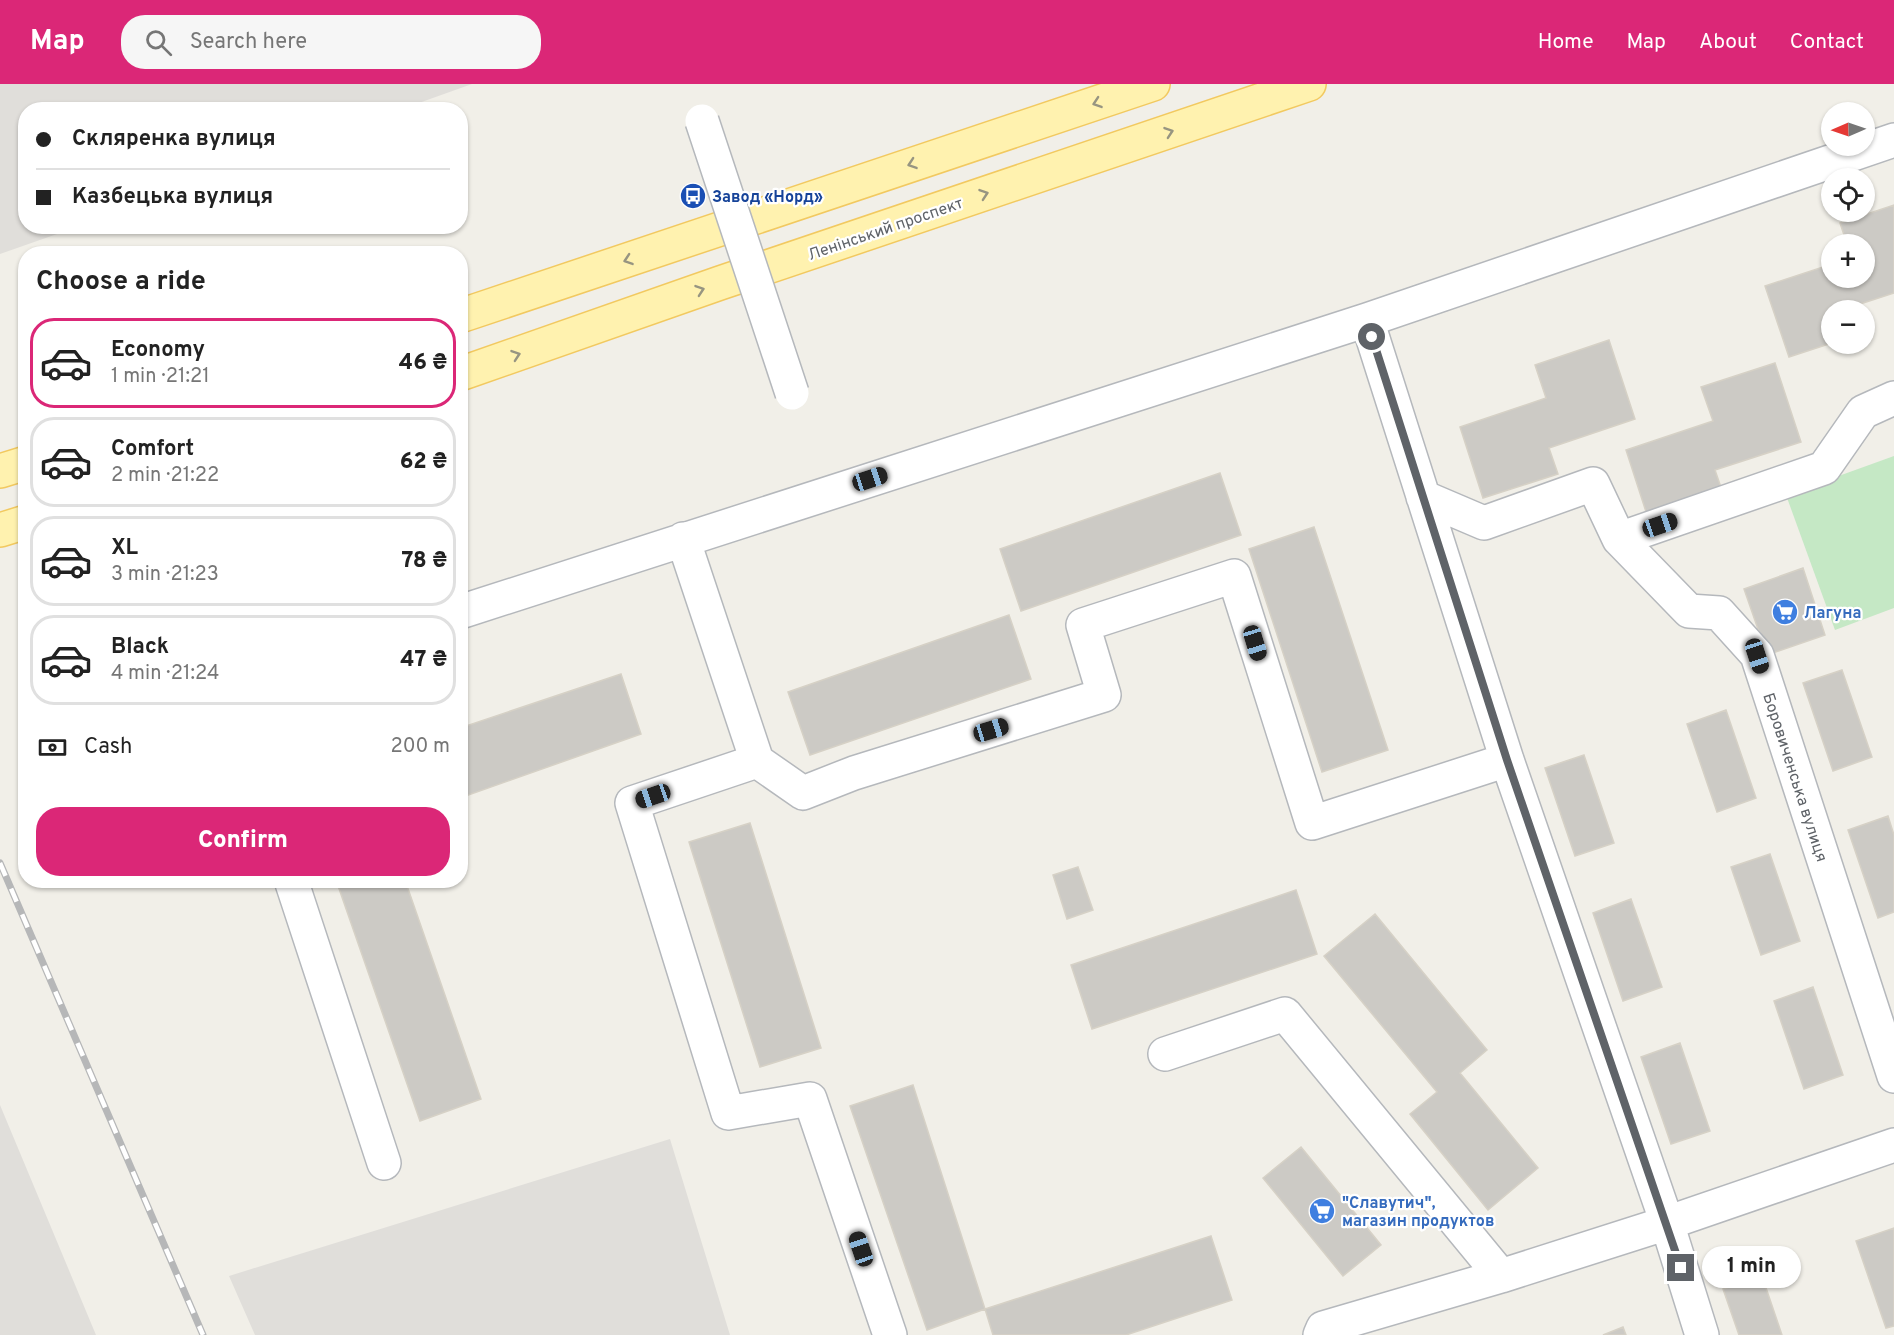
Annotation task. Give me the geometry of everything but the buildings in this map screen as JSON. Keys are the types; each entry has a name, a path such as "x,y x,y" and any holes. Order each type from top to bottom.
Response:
{"main road":[{"path":"468,313 1153,84"},
{"name":"Ленінський проспект","path":"468,371 720,283 1309,84"},
{"path":"0,471 18,465"},
{"path":"0,531 18,525"}],"street":[{"path":"702,121 792,393"},
{"path":"468,609 1367,320 1894,140"},
{"path":"1367,320 1507,760 1666,1223 1702,1335"},
{"path":"1619,539 1824,468 1863,412 1894,398"},
{"name":"Боровиченська вулиця","path":"1422,497 1484,523 1593,484 1619,539 1689,611 1719,613 1757,656 1894,1076"},
{"path":"683,539 757,761 803,793 854,773 1104,695 1083,626 1234,576 1312,823 1507,760"},
{"path":"757,761 632,803 728,1113 810,1099 890,1335"},
{"path":"294,888 384,1163"},
{"path":"1165,1054 1285,1014 1501,1276"},
{"path":"1320,1335 1323,1328 1501,1276 1666,1223 1894,1145"}],"shaded area":[{"path":"0,84 472,84 422,102 18,102 18,234 57,234 0,254"},
{"path":"0,1105 96,1335 0,1335"},
{"path":"670,1139 730,1335 255,1335 229,1276"}],"green space":[{"path":"1894,456 1894,608 1835,630 1786,495"}],"railway":[{"path":"0,863 203,1335"}],"place":[{"name":"Завод «Норд»","path":"693,196"},
{"name":"Лагуна","path":"1785,612"},
{"name":"\"Славутич\", магазин продуктов","path":"1322,1211"}],"route":[{"path":"1372,337 1507,760 1681,1268"}]}
